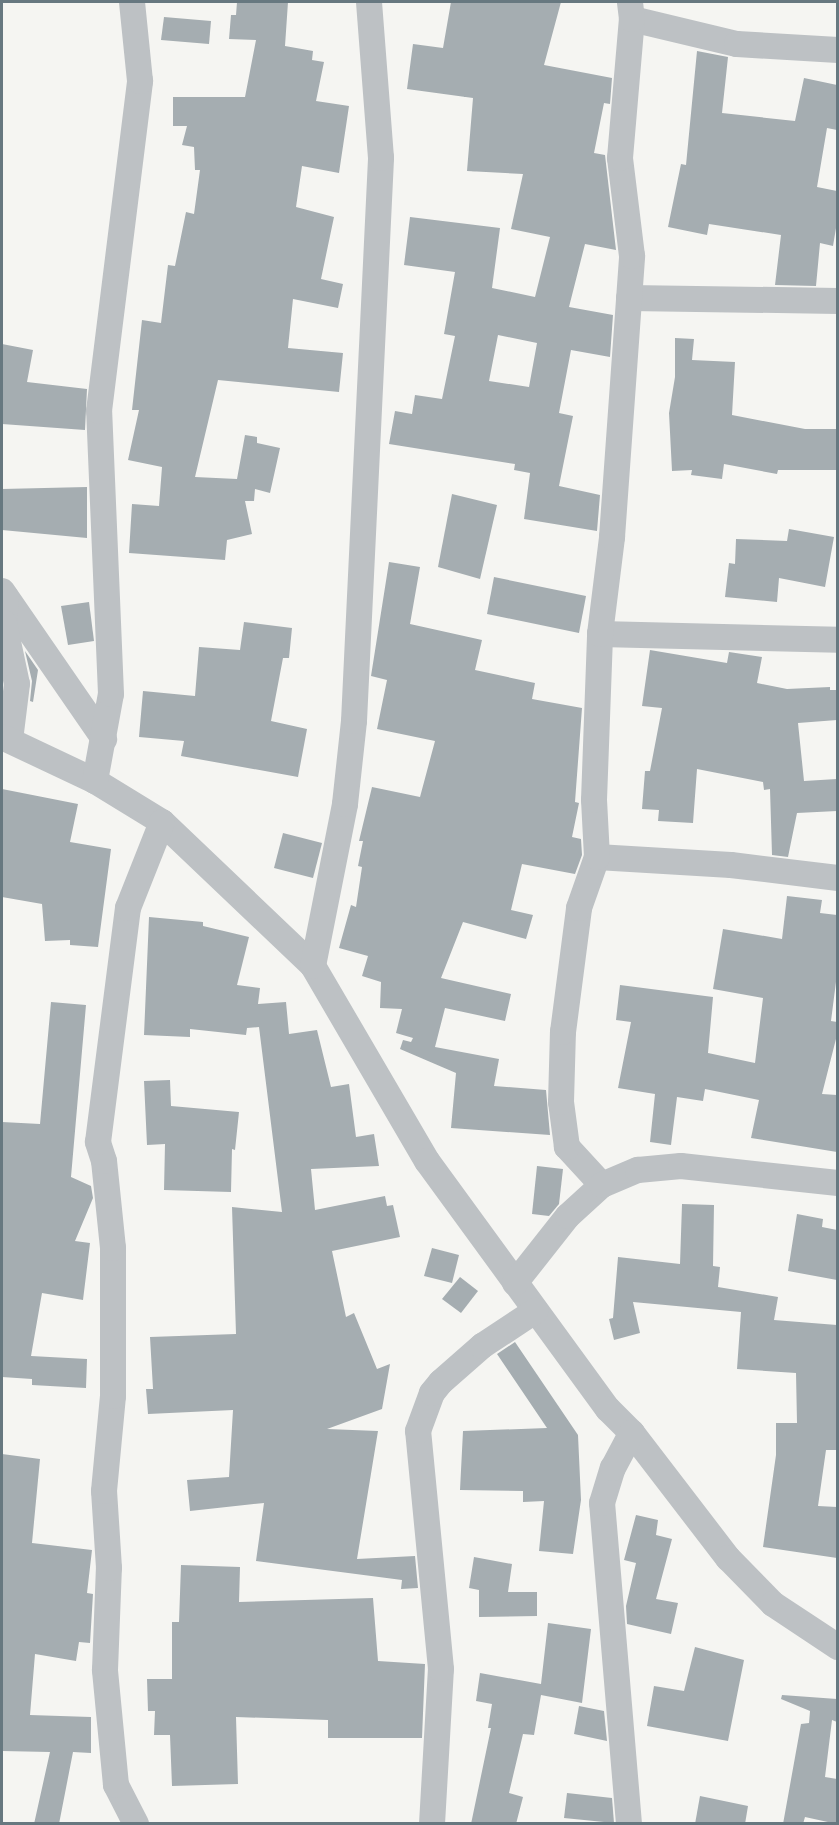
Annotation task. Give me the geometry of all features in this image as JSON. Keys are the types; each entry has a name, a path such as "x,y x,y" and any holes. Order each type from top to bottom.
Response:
{"street":[{"path":"95,781 111,694 99,411 140,81 132,2"},
{"path":"313,966 345,804 354,721 381,158 369,2"},
{"path":"602,1185 567,1148 561,1102 563,1032 579,908 597,857 594,800 600,634 612,537 632,256 620,158 631,10 737,44 837,50"},
{"path":"629,298 837,301"},
{"path":"4,594 104,740"},
{"path":"4,594 3,623 17,684 6,738 95,781 162,822 313,966 427,1161 608,1409 632,1433 728,1558 773,1604 837,1647"},
{"path":"600,634 837,640"},
{"path":"136,1824 116,1785 105,1670 109,1568 104,1491 113,1396 113,1248 104,1161 98,1142 128,908 162,822"},
{"path":"597,857 731,865 837,879"},
{"path":"515,1283 568,1216 602,1185 638,1170 681,1166 837,1183"},
{"path":"432,1824 441,1668 417,1431 422,1413 441,1382 482,1346 535,1311"},
{"path":"629,1824 602,1503 614,1468 632,1433"}],"building":[{"path":"237,2 288,2 285,46 313,51 312,60 324,62 316,101 349,106 339,173 302,166 296,207 334,217 321,279 343,284 338,308 293,299 288,348 343,353 339,392 218,380 195,477 237,479 245,435 257,437 257,443 280,448 270,493 255,489 254,501 245,501 252,534 227,540 225,560 129,553 132,504 159,506 162,467 128,460 139,410 132,410 142,320 161,323 168,265 175,266 186,212 194,214 200,170 195,170 194,147 182,145 187,126 173,126 173,97 245,97 256,40 229,39 231,15 236,15"},
{"path":"451,2 561,2 544,65 612,78 610,104 604,103 594,153 605,155 616,250 585,244 569,307 613,315 610,357 571,350 559,413 573,416 559,486 600,495 597,531 524,519 530,473 514,470 515,464 389,444 395,411 412,414 415,395 442,399 455,336 444,334 455,272 404,265 410,217 500,228 492,288 535,297 550,237 511,229 523,174 467,171 473,98 407,89 413,44 443,48","holes":["498,335 537,343 529,387 489,381"]},
{"path":"164,17 211,21 209,44 161,40"},
{"path":"697,51 728,57 722,113 795,121 804,78 837,85 837,130 827,128 817,187 837,191 837,222 833,246 820,243 816,286 775,285 781,235 709,224 707,235 668,227 681,164 686,165"},
{"path":"675,338 694,339 692,360 735,362 732,415 805,429 837,429 836,470 778,470 777,474 724,464 722,479 691,475 692,470 672,471 669,413 675,377"},
{"path":"2,344 33,350 27,382 87,389 85,430 2,424"},
{"path":"87,487 87,538 2,530 2,489"},
{"path":"452,494 497,505 480,579 438,567"},
{"path":"789,529 834,537 825,587 779,578 777,602 725,597 729,563 735,564 736,539 787,541"},
{"path":"389,562 420,567 410,624 482,640 475,670 535,683 532,699 582,708 575,802 579,803 572,837 581,839 582,855 575,874 522,864 511,910 533,915 526,939 463,922 441,978 511,994 505,1021 445,1008 435,1047 499,1059 494,1086 546,1090 550,1135 451,1128 456,1073 400,1049 403,1040 411,1042 413,1038 396,1033 402,1009 380,1008 381,982 362,976 368,956 339,948 351,905 356,907 362,867 358,866 363,841 359,841 372,787 420,797 435,741 377,729 387,680 371,676"},
{"path":"494,577 586,596 579,633 487,614"},
{"path":"89,602 94,641 68,645 61,606"},
{"path":"244,622 292,628 289,658 283,658 271,721 307,729 298,777 181,756 184,741 139,737 143,691 195,696 199,647 240,650"},
{"path":"650,650 727,663 729,652 762,657 757,683 787,689 830,687 830,690 837,690 837,720 798,723 804,781 837,779 837,811 797,813 788,857 772,855 770,789 764,790 763,782 697,769 693,823 658,821 659,810 642,809 645,771 650,771 662,708 642,706"},
{"path":"25,651 38,670 33,702 30,701 32,681"},
{"path":"2,789 78,804 70,842 111,849 98,947 70,945 70,940 45,941 42,904 2,897"},
{"path":"283,833 322,843 313,878 274,868"},
{"path":"787,896 822,900 820,913 837,915 837,974 831,1021 837,1022 837,1035 822,1094 837,1095 837,1152 751,1138 759,1100 705,1089 703,1101 677,1097 671,1145 650,1142 655,1094 618,1088 631,1022 616,1020 620,985 713,997 708,1053 755,1063 763,998 713,989 723,929 782,939"},
{"path":"149,917 203,922 203,926 249,937 237,985 260,988 258,1004 286,1002 289,1034 317,1030 331,1087 349,1084 356,1137 374,1134 379,1166 311,1169 315,1210 385,1196 387,1206 393,1205 400,1237 332,1251 346,1317 354,1313 377,1369 390,1364 382,1409 327,1429 378,1431 357,1559 415,1556 418,1588 401,1589 402,1580 256,1561 264,1503 190,1511 187,1480 229,1477 233,1410 148,1414 146,1389 153,1389 150,1337 236,1334 232,1207 282,1212 259,1027 247,1028 246,1035 190,1029 190,1037 144,1035"},
{"path":"51,1002 86,1005 71,1177 91,1186 93,1198 75,1241 90,1243 83,1300 42,1293 31,1356 87,1359 86,1388 32,1385 32,1379 2,1377 2,1122 40,1124"},
{"path":"170,1080 171,1106 239,1112 235,1150 232,1149 231,1192 164,1190 165,1144 147,1145 144,1081"},
{"path":"537,1166 563,1169 559,1204 549,1216 532,1214"},
{"path":"682,1204 714,1205 713,1266 720,1267 718,1287 778,1297 774,1320 837,1325 837,1450 826,1450 818,1506 837,1507 837,1558 763,1547 776,1455 776,1423 797,1423 796,1373 737,1369 741,1312 633,1302 640,1333 614,1340 609,1319 613,1318 618,1257 680,1264"},
{"path":"797,1214 823,1219 822,1227 837,1230 837,1280 788,1271"},
{"path":"432,1248 459,1255 452,1283 424,1276"},
{"path":"460,1277 478,1291 461,1313 442,1299"},
{"path":"515,1342 578,1435 581,1500 573,1554 539,1551 544,1501 523,1502 523,1491 460,1490 463,1431 547,1428 497,1354"},
{"path":"2,1454 40,1459 32,1543 92,1550 87,1593 93,1594 90,1643 79,1642 76,1661 35,1654 30,1715 91,1717 91,1753 73,1752 59,1824 34,1824 50,1752 2,1751"},
{"path":"636,1515 658,1520 656,1535 672,1539 656,1599 678,1603 671,1634 627,1624 626,1606 636,1563 624,1560"},
{"path":"474,1557 512,1564 508,1592 537,1592 537,1616 479,1617 479,1590 469,1588"},
{"path":"181,1565 240,1567 239,1602 373,1598 378,1661 425,1664 422,1738 328,1738 328,1720 236,1717 238,1784 172,1786 170,1735 154,1735 155,1711 148,1711 147,1679 172,1679 172,1622 179,1622"},
{"path":"548,1623 591,1629 582,1703 541,1695 534,1735 523,1734 509,1793 523,1797 516,1824 471,1824 491,1728 488,1728 492,1704 476,1701 480,1673 541,1684"},
{"path":"695,1647 744,1660 728,1741 647,1726 654,1686 684,1691"},
{"path":"782,1695 837,1699 837,1722 832,1720 825,1777 837,1779 837,1824 805,1817 803,1824 783,1824 801,1724 809,1723 810,1711 781,1699"},
{"path":"579,1706 604,1711 607,1741 574,1734"},
{"path":"567,1793 612,1798 614,1823 564,1818"},
{"path":"700,1796 748,1806 745,1824 695,1824"}]}
